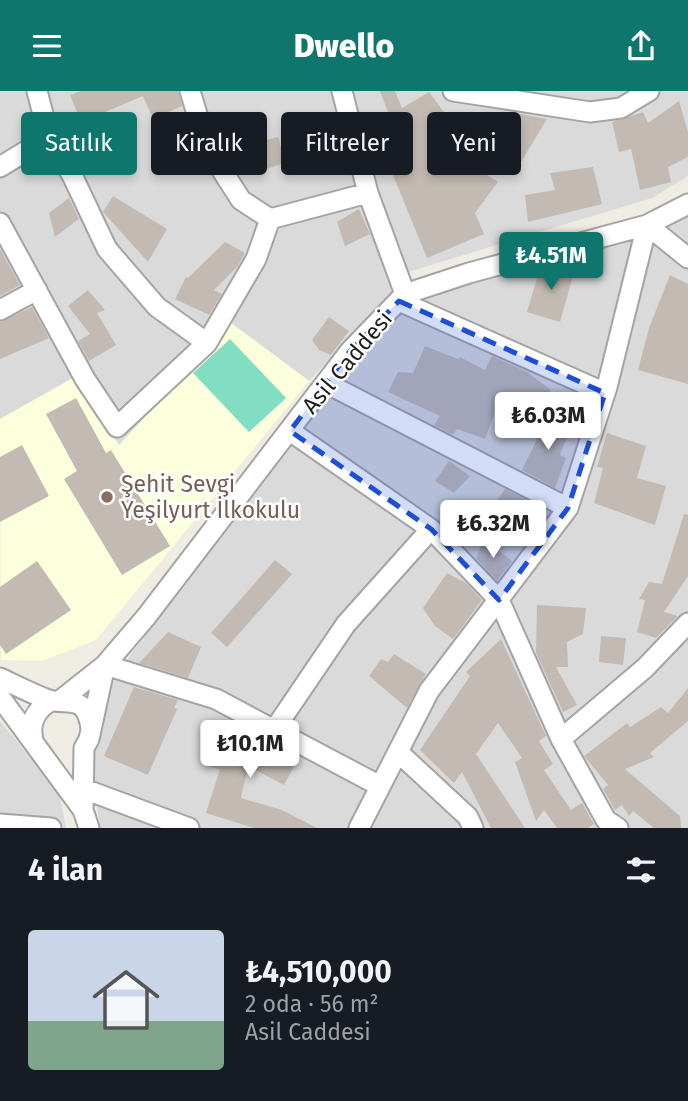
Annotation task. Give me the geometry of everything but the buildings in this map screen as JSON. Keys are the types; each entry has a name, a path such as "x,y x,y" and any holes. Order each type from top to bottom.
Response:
{"street":[{"path":"37,91 42,112"},
{"path":"190,91 207,147 241,200 270,219 368,193"},
{"path":"342,91 368,193 402,297 605,393"},
{"path":"453,91 499,95 590,112 621,109 649,91"},
{"path":"0,167 21,154"},
{"path":"72,175 107,249 157,307 207,343"},
{"name":"Asil Caddesi","path":"56,700 104,665 146,617 350,351 402,297 469,273 647,225 688,204"},
{"path":"0,223 85,379 117,427 207,343 256,260 270,219"},
{"path":"359,828 429,691 568,508 605,393 647,225 688,258"},
{"path":"0,310 37,290"},
{"path":"326,383 568,508"},
{"path":"290,431 431,529 499,600 561,739 606,820 618,828"},
{"path":"274,730 346,624 431,529"},
{"path":"561,739 645,668 688,623"},
{"path":"104,665 216,699 380,786"},
{"name":"Asil Caddesi","path":"86,819 84,789 88,739 104,665"},
{"path":"0,678 56,700 71,701 86,712 88,739 77,754 59,759 37,746 31,731 36,713 56,700"},
{"path":"0,697 86,819"},
{"path":"398,752 468,817 473,828"},
{"path":"84,789 189,828"},
{"path":"0,824 51,828"}],"highlighted area":[{"path":"399,301 605,393 568,508 499,600 431,529 290,431 350,351"}],"shaded area":[{"path":"0,91 688,91 688,176 652,198 411,271 309,381 231,323 119,446 73,378 0,419"},
{"path":"688,212 688,828 100,828 92,771 106,695 129,657 372,337 420,297"},
{"name":"Şehit Sevgi Yeşilyurt İlkokulu","path":"231,323 309,381 96,640 42,661 1,660 0,419 73,378 119,445"},
{"path":"0,721 59,792 66,828 0,828"}],"green space":[{"path":"230,339 286,398 249,432 193,373"}],"place":[{"name":"Şehit Sevgi Yeşilyurt İlkokulu","path":"107,497"}]}
